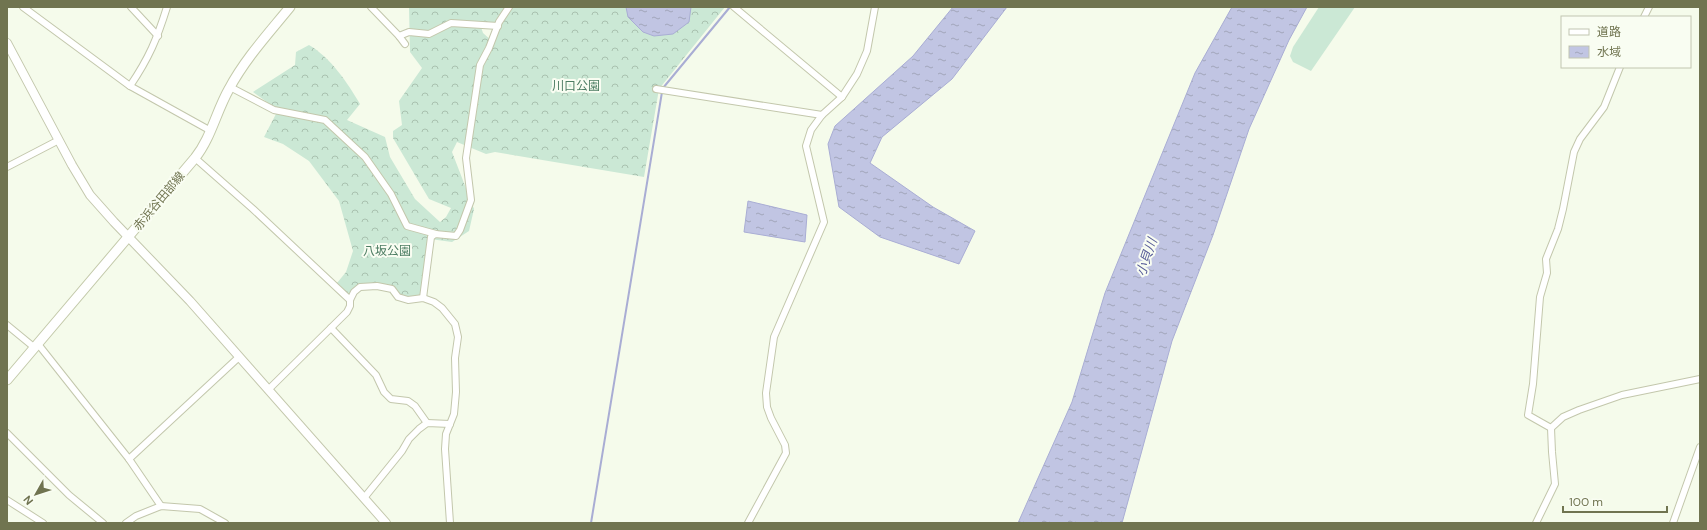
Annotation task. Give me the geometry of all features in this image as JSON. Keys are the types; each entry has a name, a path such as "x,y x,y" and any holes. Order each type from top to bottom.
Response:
{"main road":[{"name":"赤浜谷田部線","path":"7,380 195,158 207,141 218,109 230,87 256,48 290,7"}],"street":[{"path":"23,7 130,86 211,131"},
{"path":"131,7 158,36"},
{"path":"130,86 147,60 158,36 167,7"},
{"path":"371,7 405,44"},
{"path":"230,87 274,110 325,120 365,157 391,194 407,226 436,234 456,236 460,230 471,200 466,158 480,65 498,26 509,7"},
{"path":"748,523 786,453 785,445 767,407 766,393 774,337 824,222 806,146 811,130 822,115 842,97 857,74 867,51 875,7"},
{"path":"1644,16 1649,7"},
{"path":"734,8 842,97"},
{"path":"399,36 409,32 429,34 451,24 498,26"},
{"path":"7,43 90,195 190,301 386,523"},
{"path":"1551,428 1528,415 1533,384 1540,297 1547,273 1546,259 1562,215 1576,146 1604,107 1620,68"},
{"path":"656,89 822,115"},
{"path":"7,167 59,140"},
{"path":"195,158 253,209 350,300"},
{"path":"423,298 431,237 436,234"},
{"path":"268,390 347,312 354,292 360,287 368,286 392,289 398,297 408,300 423,298 434,302 442,308 455,324 458,337 455,358 456,392 454,414 446,434 445,449 450,498 450,523"},
{"path":"7,325 36,346 128,459 160,506"},
{"path":"331,328 376,375 384,392 391,399 408,402 415,406 427,423"},
{"path":"128,459 238,357"},
{"path":"1536,523 1555,484 1551,428 1563,417 1622,395 1700,379"},
{"path":"364,498 402,451 409,439 427,423 450,424"},
{"path":"7,433 69,495 103,523"},
{"path":"1673,523 1700,447"},
{"path":"7,500 43,523"},
{"path":"126,523 136,516 160,506 200,509 225,523"}],"green space":[{"path":"409,7 725,7 659,89 644,177 495,152 486,154 457,142 452,152 474,209 469,231 452,242 430,239 423,298 408,300 379,284 353,289 348,295 337,283 346,272 353,251 339,201 309,161 283,144 264,137 278,110 253,92 295,65 296,52 309,45 317,50 338,71 360,104 347,120 385,137 390,157 415,199 440,222 446,217 451,208 429,199 393,138 393,131 402,125 399,101 422,68 410,52","holes":["499,22 492,41 483,33 480,24"]},
{"path":"1319,7 1355,7 1311,71 1293,62 1290,56 1293,47"}],"water":[{"path":"626,7 691,7 689,22 673,34 654,36 643,32 628,17"},
{"path":"953,7 1007,7 952,79 882,137 870,163 933,207 975,231 959,264 880,237 839,207 828,144 835,126 913,56"},
{"name":"小貝川","path":"1232,7 1307,7 1289,40 1249,129 1213,235 1172,341 1122,523 1018,523 1072,402 1105,293 1195,73"},
{"path":"748,201 807,215 805,242 744,232"}],"waterway":[{"path":"663,88 730,7"},
{"path":"591,523 662,92"}],"park label":[{"name":"川口公園","path":"576,86"},
{"name":"八坂公園","path":"387,251"}]}
